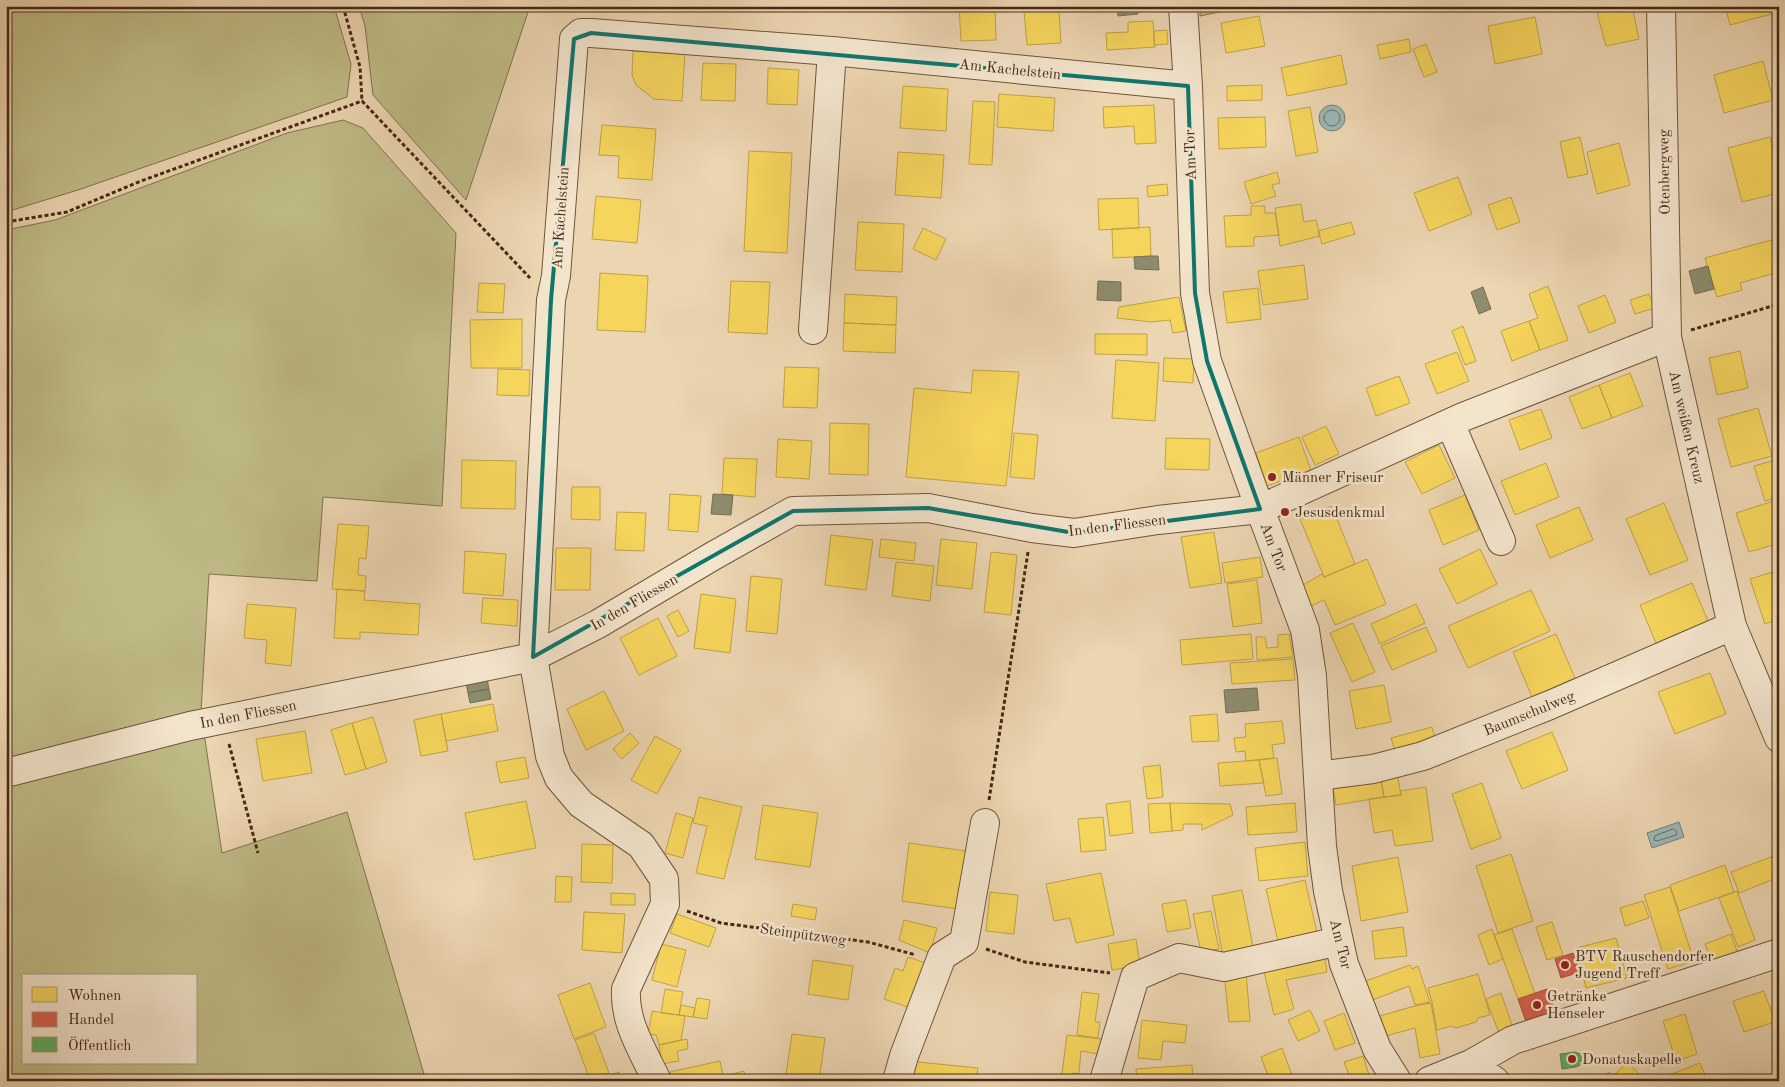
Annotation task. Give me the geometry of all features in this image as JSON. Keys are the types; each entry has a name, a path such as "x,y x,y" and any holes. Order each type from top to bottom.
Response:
{"street":[{"name":"Am Tor","path":"1183,6 1188,86 1195,293 1207,361 1305,630 1312,676 1322,846 1328,892 1344,964 1377,1049 1397,1081"},
{"name":"Otenbergweg","path":"1661,6 1667,337"},
{"name":"Am Kachelstein","path":"665,904 664,879 641,845 581,804 559,778 550,756 533,657 552,300 556,276 574,39 581,33 591,33 832,51 1188,86"},
{"path":"813,330 832,51"},
{"path":"1260,509 1450,423 1667,337"},
{"name":"Am weißen Kreuz","path":"1667,337 1732,626 1779,738"},
{"path":"1450,423 1501,541"},
{"name":"In den Fliessen","path":"6,772 190,726 533,657 598,624 793,511 928,508 1032,528 1074,533 1158,520 1260,509"},
{"name":"Baumschulweg","path":"1318,776 1373,769 1423,756 1550,705 1732,626"},
{"path":"897,1081 904,1056 953,949 985,823"},
{"path":"657,1081 629,1022 625,1004 626,989 665,904"},
{"path":"1104,1081 1135,977 1180,958 1224,966 1339,942"},
{"path":"1429,1081 1471,1064 1513,1040 1779,952"},
{"path":"1471,1064 1495,1081"}],"path":[{"path":"343,6 360,67 362,101 552,300"},
{"path":"6,222 67,212 142,181 362,101"},
{"path":"1667,337 1779,304"},
{"path":"985,823 1032,528"},
{"path":"223,720 258,853"},
{"name":"Steinpützweg","path":"665,904 721,923 868,942 927,958 953,949 1025,962 1135,977"}],"highlighted area":[{"path":"591,33 1188,86 1195,293 1207,361 1260,509 1074,533 928,508 793,511 533,657 551,300 574,39"}],"shaded area":[{"path":"6,6 334,6 351,64 347,97 78,190 6,212"},
{"path":"359,6 530,6 466,200 373,95 365,26"},
{"path":"1200,6 1248,6 1200,16"},
{"path":"343,120 363,128 456,233 442,506 323,497 317,581 209,574 201,712 6,758 6,230 55,220 287,133"},
{"path":"204,733 222,853 347,812 426,1081 6,1081 6,784"}],"water":[{"path":"1332,105 1342,108 1345,118 1342,128 1332,131 1322,128 1319,118 1322,108"},
{"path":"1679,822 1684,837 1652,848 1647,833"}],"building: Wohnen":[{"path":"889,6 931,6 931,9 889,12"},
{"path":"959,6 995,6 996,40 961,41"},
{"path":"1024,6 1059,6 1059,9 1024,11"},
{"path":"1632,6 1639,39 1606,46 1597,13"},
{"path":"1725,6 1779,6 1779,12 1730,25"},
{"path":"1059,9 1061,43 1027,45 1024,11"},
{"path":"1259,16 1265,46 1226,53 1221,23"},
{"path":"1535,17 1542,54 1495,64 1488,26"},
{"path":"1153,21 1155,47 1107,50 1106,33 1128,32 1128,22"},
{"path":"1167,30 1168,44 1154,45 1154,31"},
{"path":"1409,39 1411,52 1380,59 1377,45"},
{"path":"1426,44 1437,72 1424,77 1413,49"},
{"path":"633,51 685,54 682,101 654,99 636,85 632,75"},
{"path":"1341,55 1347,84 1287,96 1281,68"},
{"path":"1763,61 1773,100 1724,113 1714,75"},
{"path":"703,63 736,64 735,101 701,100"},
{"path":"768,68 799,70 797,105 767,104"},
{"path":"1262,85 1262,100 1227,101 1227,86"},
{"path":"903,86 948,89 946,131 900,128"},
{"path":"999,94 1055,98 1053,131 997,127"},
{"path":"973,101 995,102 992,165 969,164"},
{"path":"1154,105 1156,143 1135,144 1134,126 1104,128 1103,107"},
{"path":"1310,107 1318,152 1296,156 1288,111"},
{"path":"1265,117 1266,147 1219,149 1218,118"},
{"path":"602,125 656,129 652,180 618,178 619,156 599,155"},
{"path":"1580,137 1588,174 1568,178 1560,142"},
{"path":"1770,137 1779,174 1779,193 1742,202 1728,148"},
{"path":"1619,143 1630,185 1597,194 1587,152"},
{"path":"749,151 792,153 787,253 744,251"},
{"path":"898,152 944,155 941,198 895,195"},
{"path":"1277,172 1280,183 1272,185 1276,196 1251,204 1244,182"},
{"path":"1458,177 1472,214 1429,231 1414,193"},
{"path":"1167,184 1168,195 1148,197 1147,186"},
{"path":"596,196 641,200 637,243 592,239"},
{"path":"1511,197 1520,222 1497,230 1488,205"},
{"path":"1138,198 1139,228 1099,230 1098,199"},
{"path":"1301,204 1304,222 1316,220 1320,236 1280,246 1275,208"},
{"path":"1251,206 1265,206 1265,213 1275,213 1279,235 1254,237 1254,246 1226,247 1224,216 1251,215"},
{"path":"858,222 904,224 902,272 855,270"},
{"path":"1351,222 1355,234 1322,244 1318,231"},
{"path":"1150,227 1151,256 1113,258 1112,229"},
{"path":"923,228 946,239 936,260 913,249"},
{"path":"1775,239 1779,253 1779,272 1740,283 1742,290 1717,297 1705,258"},
{"path":"1304,265 1308,299 1263,305 1258,271"},
{"path":"600,273 648,276 645,332 597,330"},
{"path":"731,281 770,282 767,334 728,332"},
{"path":"479,283 505,284 503,313 477,312"},
{"path":"1548,286 1568,340 1540,350 1529,321 1538,318 1529,294"},
{"path":"1258,288 1261,319 1227,323 1223,292"},
{"path":"845,294 897,297 896,325 844,323"},
{"path":"1649,294 1654,308 1635,314 1630,300"},
{"path":"1605,295 1616,322 1589,333 1578,306"},
{"path":"1179,297 1186,331 1173,333 1170,320 1151,322 1117,318 1119,307"},
{"path":"522,319 522,368 471,368 470,320"},
{"path":"1529,321 1540,350 1512,361 1501,331"},
{"path":"844,323 896,325 895,353 843,351"},
{"path":"1463,326 1476,361 1465,365 1452,331"},
{"path":"1095,334 1147,334 1147,355 1095,354"},
{"path":"1740,351 1748,388 1717,395 1709,358"},
{"path":"1457,352 1469,381 1437,394 1425,364"},
{"path":"1164,358 1194,359 1193,383 1163,381"},
{"path":"1116,360 1159,363 1155,421 1112,418"},
{"path":"785,367 819,368 817,408 783,407"},
{"path":"498,369 530,370 529,396 497,395"},
{"path":"973,370 1019,372 1006,486 906,477 914,388 971,393"},
{"path":"1630,373 1643,406 1612,418 1599,385"},
{"path":"1399,376 1410,403 1376,416 1366,388"},
{"path":"1599,385 1612,418 1582,429 1569,397"},
{"path":"1758,408 1772,456 1731,467 1718,419"},
{"path":"1541,409 1552,438 1520,450 1509,420"},
{"path":"830,423 869,424 868,475 829,474"},
{"path":"1326,426 1339,454 1315,465 1302,437"},
{"path":"1014,433 1038,435 1034,479 1010,477"},
{"path":"1299,437 1311,470 1267,486 1256,453"},
{"path":"1166,438 1210,439 1209,470 1165,469"},
{"path":"778,439 812,441 809,479 776,477"},
{"path":"1439,445 1455,478 1422,494 1405,462"},
{"path":"724,458 757,459 755,497 722,494"},
{"path":"1779,459 1779,497 1765,501 1754,466"},
{"path":"462,460 516,461 515,509 461,508"},
{"path":"1546,463 1559,497 1515,515 1501,481"},
{"path":"572,487 600,487 600,520 571,519"},
{"path":"670,494 701,496 698,532 668,530"},
{"path":"1465,495 1479,530 1443,545 1429,510"},
{"path":"1774,501 1779,517 1779,543 1749,552 1736,513"},
{"path":"1664,503 1688,560 1650,575 1626,519"},
{"path":"1332,506 1355,564 1324,577 1300,519"},
{"path":"1579,507 1593,540 1550,558 1536,525"},
{"path":"617,512 646,513 644,551 615,550"},
{"path":"338,524 369,526 366,559 359,558 358,575 366,576 365,591 332,589"},
{"path":"1214,532 1222,583 1190,588 1181,537"},
{"path":"831,535 873,540 866,590 825,585"},
{"path":"881,539 916,543 914,561 879,557"},
{"path":"941,539 977,543 972,589 936,585"},
{"path":"556,548 591,548 590,590 555,590"},
{"path":"1480,549 1497,584 1457,604 1439,569"},
{"path":"465,551 506,554 503,596 463,593"},
{"path":"991,552 1017,555 1011,615 984,612"},
{"path":"1260,557 1263,577 1225,583 1222,563"},
{"path":"1367,559 1386,604 1335,625 1324,600 1311,606 1303,585 1322,574 1324,577"},
{"path":"896,562 934,566 930,601 892,596"},
{"path":"1779,570 1779,619 1765,624 1750,579"},
{"path":"751,576 782,579 777,634 746,631"},
{"path":"1257,580 1262,623 1233,627 1227,584"},
{"path":"1692,583 1708,621 1656,643 1640,605"},
{"path":"337,589 365,591 364,600 420,604 418,635 360,632 360,639 334,638"},
{"path":"1531,590 1550,631 1468,668 1448,626"},
{"path":"701,594 736,599 730,653 694,648"},
{"path":"483,598 518,600 517,626 481,623"},
{"path":"247,604 296,608 291,666 265,663 267,640 244,638"},
{"path":"1416,604 1425,623 1380,644 1371,624"},
{"path":"678,610 689,631 678,637 667,616"},
{"path":"658,618 677,656 639,675 620,638"},
{"path":"1353,623 1375,672 1352,682 1330,633"},
{"path":"1426,627 1437,651 1392,670 1381,646"},
{"path":"1251,634 1253,659 1182,665 1180,640"},
{"path":"1289,634 1293,657 1257,660 1256,637 1265,637 1267,648 1278,647 1278,635"},
{"path":"1556,634 1575,678 1532,697 1513,652"},
{"path":"1293,659 1295,680 1232,684 1230,663"},
{"path":"1710,673 1726,714 1675,734 1658,692"},
{"path":"1384,685 1391,722 1356,729 1349,691"},
{"path":"604,691 624,731 586,750 567,709"},
{"path":"493,704 498,731 446,741 441,714"},
{"path":"441,714 448,751 421,756 414,720"},
{"path":"1217,714 1219,741 1192,742 1190,716"},
{"path":"373,717 387,762 366,769 352,723"},
{"path":"1282,721 1285,743 1272,745 1274,758 1246,761 1245,751 1236,752 1234,738 1246,737 1245,724"},
{"path":"352,723 366,769 345,775 331,730"},
{"path":"1432,727 1436,744 1396,754 1391,738"},
{"path":"305,731 312,773 263,781 256,739"},
{"path":"1552,732 1568,770 1522,789 1506,751"},
{"path":"630,733 639,743 622,759 613,749"},
{"path":"655,736 681,750 657,794 631,780"},
{"path":"525,757 529,778 500,783 496,762"},
{"path":"1277,758 1282,794 1266,796 1259,760"},
{"path":"1259,760 1264,783 1220,786 1218,763"},
{"path":"1160,765 1163,797 1147,799 1143,767"},
{"path":"1397,772 1401,795 1384,797 1380,774"},
{"path":"1380,774 1384,797 1336,805 1332,783"},
{"path":"1482,783 1501,838 1471,849 1452,794"},
{"path":"1426,787 1433,841 1395,846 1392,830 1374,833 1369,799 1401,795 1400,791"},
{"path":"699,797 742,807 724,879 696,873 707,826 693,823"},
{"path":"526,801 536,848 474,860 465,813"},
{"path":"1130,801 1133,833 1110,836 1106,804"},
{"path":"1170,803 1230,804 1233,815 1202,830 1202,824 1183,824 1183,830 1172,831"},
{"path":"1170,803 1172,831 1150,833 1148,804"},
{"path":"1295,803 1297,832 1248,835 1246,807"},
{"path":"763,805 818,813 810,867 755,859"},
{"path":"676,813 693,818 683,858 665,853"},
{"path":"1103,817 1106,850 1081,852 1078,819"},
{"path":"1305,842 1308,876 1259,881 1255,848"},
{"path":"909,843 966,851 958,909 902,901"},
{"path":"582,844 613,845 612,883 581,882"},
{"path":"1511,854 1533,921 1498,933 1476,866"},
{"path":"1779,854 1779,877 1739,893 1731,872"},
{"path":"1398,857 1408,912 1361,921 1352,866"},
{"path":"1725,865 1734,892 1679,911 1670,885"},
{"path":"1101,873 1114,935 1076,943 1070,918 1054,921 1046,884"},
{"path":"556,876 572,877 571,902 555,902"},
{"path":"1305,880 1318,937 1279,946 1266,889"},
{"path":"1670,887 1694,961 1668,969 1644,895"},
{"path":"1242,890 1254,952 1223,957 1212,896"},
{"path":"1737,891 1755,940 1738,947 1719,898"},
{"path":"990,892 1018,895 1014,934 986,931"},
{"path":"611,893 635,894 635,905 611,905"},
{"path":"1186,900 1191,928 1167,932 1162,904"},
{"path":"1643,901 1649,918 1625,926 1620,908"},
{"path":"793,904 817,908 815,920 791,916"},
{"path":"1211,911 1219,949 1201,952 1193,914"},
{"path":"584,912 625,914 622,953 582,950"},
{"path":"677,914 716,928 709,947 670,933"},
{"path":"904,920 937,928 930,953 899,940"},
{"path":"1552,922 1563,955 1547,960 1536,927"},
{"path":"1403,927 1407,956 1375,959 1372,931"},
{"path":"1492,929 1503,959 1489,965 1478,935"},
{"path":"1512,929 1535,994 1518,999 1494,935"},
{"path":"1731,934 1739,957 1713,966 1705,944"},
{"path":"1616,938 1627,978 1586,988 1576,948"},
{"path":"1136,939 1140,965 1112,970 1108,944"},
{"path":"661,944 686,950 677,987 652,980"},
{"path":"1324,954 1327,972 1286,980 1294,1009 1274,1015 1263,967"},
{"path":"908,957 929,964 913,1009 884,999 895,968 903,971"},
{"path":"813,960 853,966 848,1000 808,994"},
{"path":"1410,965 1412,969 1418,966 1430,1002 1415,1005 1409,986 1370,1001 1363,982"},
{"path":"1246,971 1250,1021 1229,1022 1224,972"},
{"path":"1478,974 1490,1015 1478,1018 1476,1022 1456,1028 1451,1026 1437,1030 1428,988"},
{"path":"590,983 606,1027 574,1039 558,995"},
{"path":"665,989 683,992 679,1015 661,1013"},
{"path":"1764,991 1775,1022 1744,1032 1733,1001"},
{"path":"1082,992 1099,994 1095,1022 1100,1022 1098,1038 1077,1035"},
{"path":"1501,993 1513,1028 1499,1033 1486,999"},
{"path":"697,998 710,1000 707,1019 693,1017"},
{"path":"1431,1003 1440,1054 1420,1058 1415,1028 1386,1036 1380,1016"},
{"path":"681,1005 695,1008 693,1017 679,1015"},
{"path":"1310,1010 1320,1031 1298,1041 1288,1020"},
{"path":"652,1011 685,1016 681,1040 659,1045 656,1035 648,1034"},
{"path":"1344,1013 1355,1043 1335,1050 1324,1021"},
{"path":"1685,1014 1697,1054 1676,1061 1663,1021"},
{"path":"1142,1020 1187,1025 1185,1043 1163,1041 1161,1060 1138,1058"},
{"path":"594,1033 609,1073 590,1080 575,1040"},
{"path":"792,1034 825,1038 819,1081 785,1081"},
{"path":"1067,1035 1110,1040 1104,1055 1081,1051 1079,1074 1073,1073 1072,1081 1061,1081"},
{"path":"687,1039 688,1049 677,1051 679,1061 662,1064 659,1045"},
{"path":"1282,1048 1294,1081 1270,1081 1261,1057"},
{"path":"1363,1056 1371,1081 1351,1081 1344,1062"},
{"path":"720,1061 724,1081 672,1081 670,1072"},
{"path":"908,1061 978,1068 976,1081 905,1081"},
{"path":"1628,1062 1645,1081 1621,1081 1615,1074"},
{"path":"1700,1063 1707,1080 1654,1081"},
{"path":"1192,1065 1193,1081 1137,1081 1136,1069"},
{"path":"744,1071 746,1081 727,1081 725,1076"},
{"path":"619,1072 622,1081 601,1081 600,1079"},
{"path":"1609,1072 1618,1081 1599,1081"}],"building: Handel":[{"path":"1573,953 1580,972 1561,978 1555,959"},
{"name":"Getränke Henseler","path":"1547,989 1555,1011 1526,1022 1518,999"}],"building: Öffentlich":[{"name":"Donatuskapelle","path":"1575,1052 1583,1055 1584,1063 1576,1067 1562,1069 1560,1054"}],"building: Industrie":[{"path":"1117,6 1138,6 1138,14 1118,16"},
{"path":"1158,256 1159,270 1135,269 1134,257"},
{"path":"1708,266 1714,289 1695,294 1689,271"},
{"path":"1098,281 1121,282 1121,301 1097,300"},
{"path":"1483,287 1491,309 1479,314 1471,292"},
{"path":"713,494 733,495 731,515 711,514"},
{"path":"487,678 489,689 468,693 466,682"},
{"path":"1257,688 1259,710 1226,713 1224,690"},
{"path":"489,689 491,699 470,703 468,693"}],"place":[{"name":"Männer Friseur","path":"1272,477"},
{"name":"Jesusdenkmal","path":"1285,512"},
{"name":"BTV Rauschendorfer Jugend Treff","path":"1565,965"},
{"name":"Getränke Henseler","path":"1537,1005"},
{"name":"Donatuskapelle","path":"1572,1059"}]}
